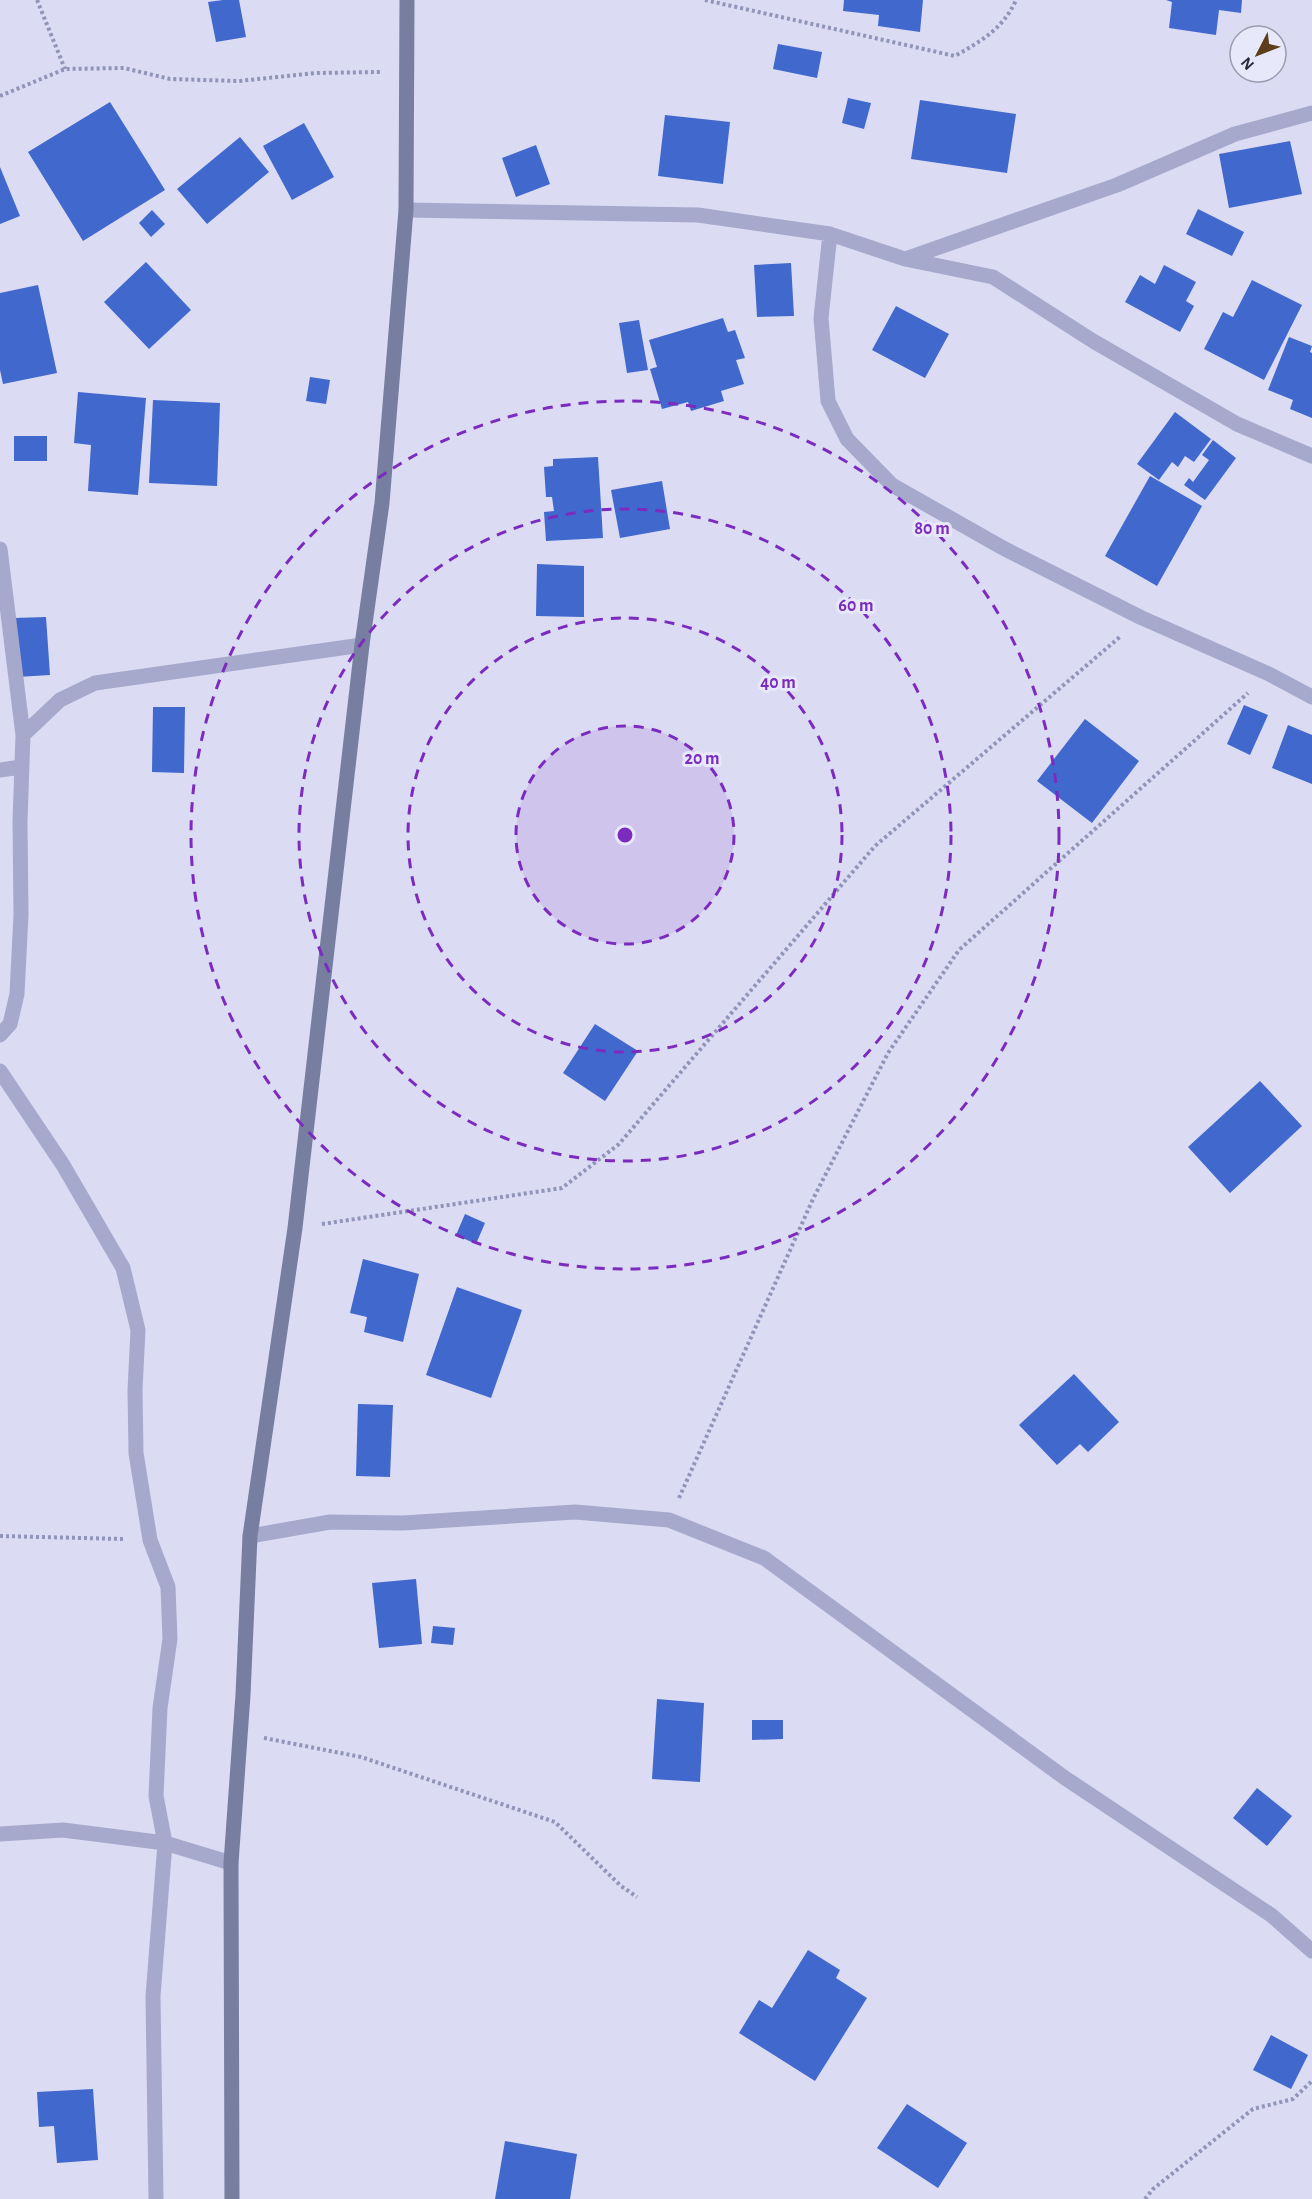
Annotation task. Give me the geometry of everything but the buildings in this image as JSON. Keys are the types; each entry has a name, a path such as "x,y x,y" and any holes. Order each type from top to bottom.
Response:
{"street":[{"path":"232,2199 231,1863 250,1536 295,1228 362,645 382,503 406,210 407,0"},
{"path":"905,259 1117,185 1235,134 1312,113"},
{"path":"406,210 698,215 830,234 905,259 993,277 1093,341 1237,424 1312,456"},
{"path":"830,234 820,318 828,401 847,439 892,485 1003,548 1142,618 1269,674 1312,697"},
{"path":"0,549 2,583 23,735 21,915 17,994 10,1024 0,1035"},
{"path":"23,735 60,700 95,683 362,645"},
{"path":"0,770 21,767"},
{"path":"0,1071 63,1165 123,1268 138,1330 135,1453 150,1540 168,1587 170,1639 159,1708 156,1796 165,1843 153,1996 156,2199"},
{"path":"250,1536 330,1522 403,1522 575,1512 669,1520 764,1558 848,1617 1065,1778 1271,1915 1312,1952"},
{"path":"0,1834 63,1830 165,1843 231,1863"}],"path":[{"path":"37,0 65,69"},
{"path":"705,0 955,56 988,37 1011,11 1016,0"},
{"path":"0,96 65,69 124,68 170,79 239,81 316,73 406,72"},
{"path":"295,1228 562,1188 619,1144 875,846 1142,618"},
{"path":"669,1520 813,1199 888,1053 959,950 1269,674"},
{"path":"0,1536 150,1540"},
{"path":"240,1734 361,1757 555,1821 621,1886 637,1897"},
{"path":"1145,2199 1153,2189 1253,2109 1293,2099 1312,2081"}]}
